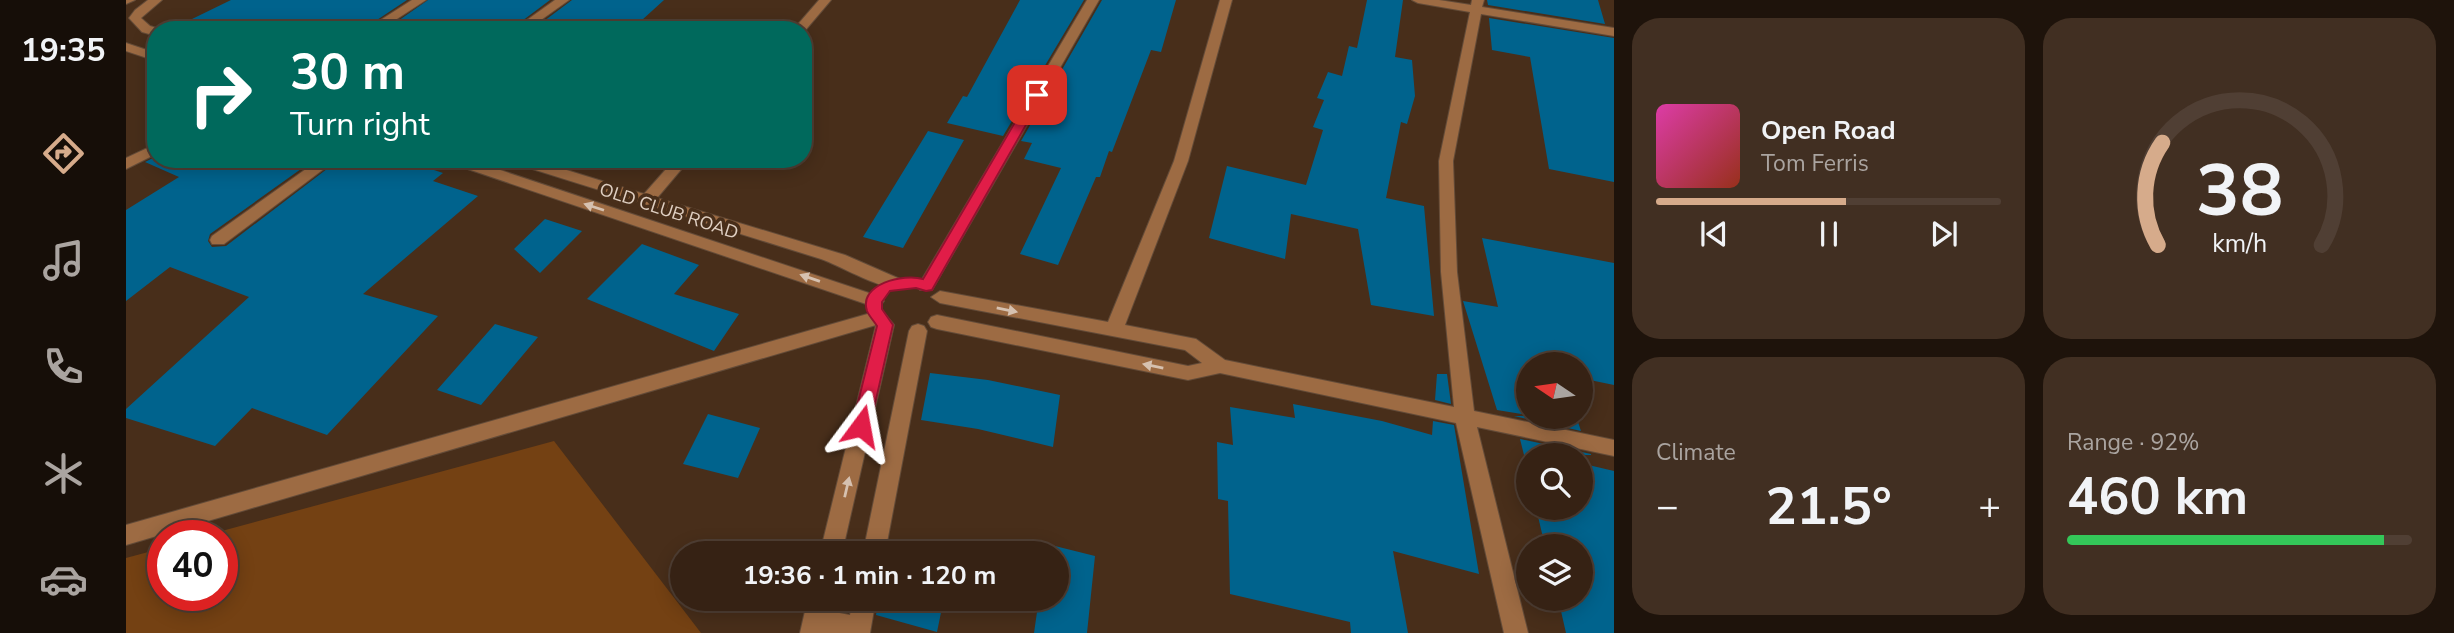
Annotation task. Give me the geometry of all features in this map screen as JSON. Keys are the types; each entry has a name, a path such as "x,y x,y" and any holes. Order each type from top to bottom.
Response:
{"street":[{"path":"147,28 138,24 135,18 156,0"},
{"path":"386,21 420,0"},
{"path":"532,21 563,0"},
{"path":"807,21 825,0"},
{"path":"933,292 1093,0"},
{"path":"1114,330 1181,161 1226,0"},
{"path":"1418,0 1478,4 1614,32"},
{"path":"1478,4 1446,161 1449,272 1465,418 1516,633"},
{"path":"126,29 138,24"},
{"path":"126,47 147,54"},
{"path":"126,164 147,153"},
{"path":"218,240 318,168"},
{"name":"OLD CLUB ROAD","path":"477,168 879,315"},
{"name":"OLD CLUB ROAD","path":"543,168 839,259 894,283"},
{"path":"646,201 675,168"},
{"path":"833,541 885,288 894,283 916,282 933,292 1190,344 1220,366 1614,448"},
{"path":"933,292 943,307 937,323"},
{"path":"126,535 879,315 906,332 918,331 937,323 1188,373 1220,366"},
{"path":"876,541 918,331"},
{"path":"816,617 858,631 862,611"}],"shaded area":[{"path":"554,441 670,593 670,611 684,611 701,633 126,633 126,558 147,552 147,611 238,611 238,527"}],"building":[{"path":"231,0 407,0 376,21 192,19"},
{"path":"428,0 550,0 522,21 398,21"},
{"path":"572,0 664,0 641,21 544,21"},
{"path":"1020,0 1084,0 1003,136 947,123 963,96 967,97"},
{"path":"1102,0 1176,0 1161,52 1151,50 1112,152 1109,151 1100,177 1096,177 1058,265 1020,254 1061,168 1024,159 1032,143 1021,141"},
{"path":"1367,0 1403,0 1395,57 1412,60 1415,96 1407,124 1401,122 1386,198 1424,206 1434,316 1371,305 1358,229 1291,214 1285,259 1209,238 1227,166 1306,185 1323,130 1313,127 1324,100 1317,98 1328,72 1342,76 1349,46 1357,48"},
{"path":"1487,0 1598,0 1605,24 1488,5"},
{"path":"1489,18 1614,38 1614,182 1549,169 1530,57 1492,50"},
{"path":"928,131 964,140 903,248 863,237"},
{"path":"159,168 302,168 210,234 208,241 212,247 226,246 328,168 428,168 443,173 433,181 478,196 363,294 438,316 327,435 252,408 215,446 126,418 126,409 249,297 170,267 126,301 126,210 179,177"},
{"path":"545,219 582,231 540,273 514,249"},
{"path":"1482,238 1614,263 1614,385 1593,381 1593,352 1516,352 1516,413 1497,410 1463,301 1498,307"},
{"path":"642,244 699,265 674,294 739,314 714,351 587,299"},
{"path":"495,324 538,337 481,405 437,390"},
{"path":"930,373 988,380 1060,395 1053,447 978,429 921,420"},
{"path":"1437,374 1447,374 1451,404 1435,400"},
{"path":"1293,404 1382,421 1432,435 1433,421 1454,425 1479,574 1393,551 1408,633 1351,633 1350,622 1230,594 1228,501 1218,499 1217,442 1233,445 1230,407 1295,418"},
{"path":"708,414 760,428 738,478 683,464"},
{"path":"1520,439 1539,443 1521,443"},
{"path":"1593,466 1614,471 1614,633 1566,633 1561,611 1593,611 1593,534 1542,534 1539,520 1593,520"},
{"path":"1069,550 1095,556 1087,633 1034,633 1037,611 1069,611"},
{"path":"877,611 941,611 937,632 876,615"}],"route":[{"path":"861,426 885,325 874,310 874,301 878,294 894,283 906,281 926,286 1037,95"}]}
